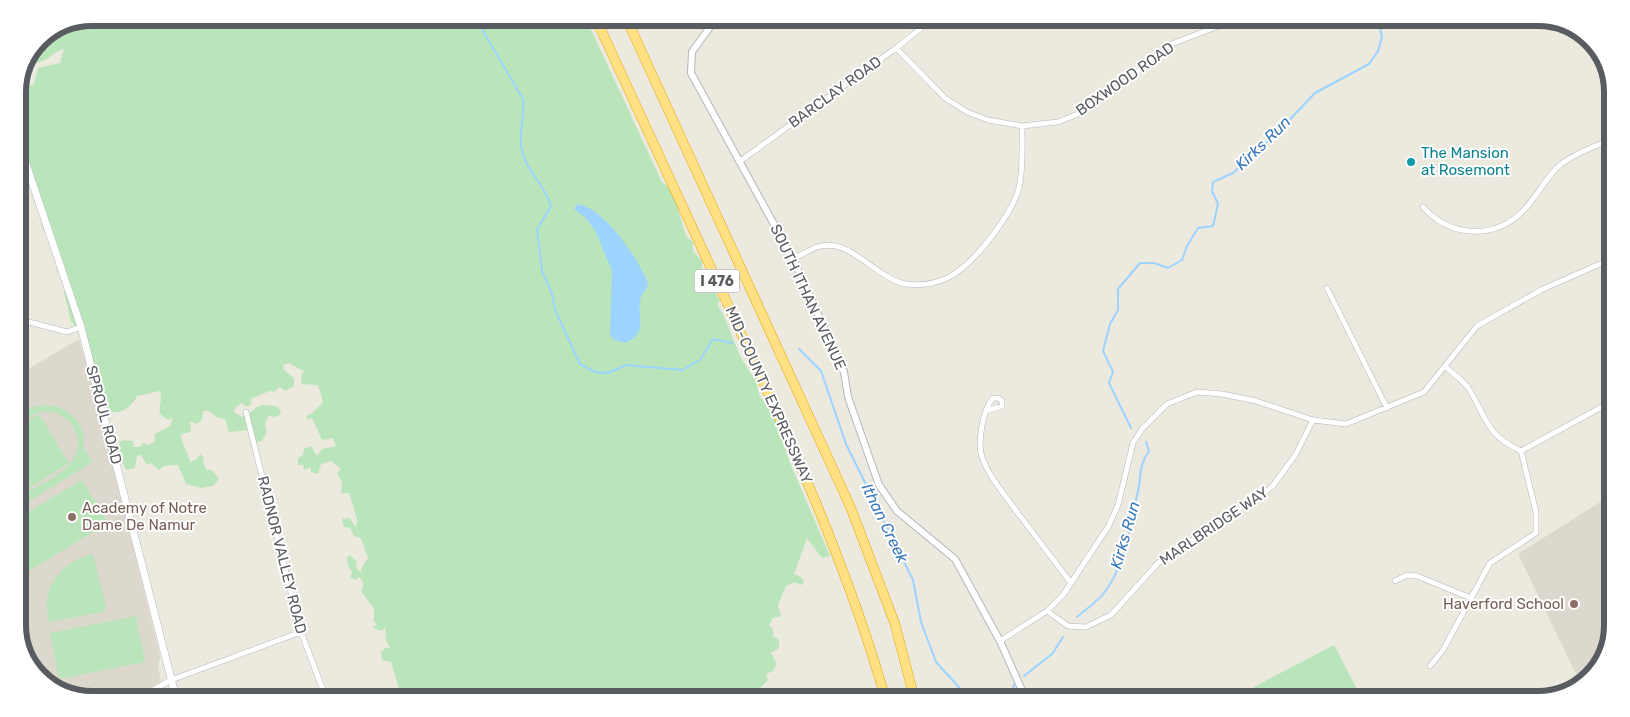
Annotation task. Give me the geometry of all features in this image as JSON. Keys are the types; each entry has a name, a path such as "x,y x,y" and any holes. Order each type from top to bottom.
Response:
{"highway":[{"name":"MID-COUNTY EXPRESSWAY","path":"599,26 818,503 859,611 883,691"},
{"name":"MID-COUNTY EXPRESSWAY","path":"630,26 850,506 895,624 912,691"}],"main road":[{"name":"SPROUL ROAD","path":"26,172 81,327 174,691"}],"street":[{"name":"SOUTH ITHAN AVENUE","path":"711,26 692,52 691,73 794,259 844,372 848,397 879,486 896,511 955,559 1000,641 1022,691"},
{"name":"BARCLAY ROAD","path":"739,162 924,26"},
{"name":"BOXWOOD ROAD","path":"896,48 945,98 967,112 988,120 1022,126 1058,122 1078,114 1130,79 1168,45 1218,26"},
{"path":"794,259 818,247 828,245 851,251 878,273 904,283 933,283 948,278 963,267 1001,226 1011,208 1020,184 1022,126"},
{"path":"1423,207 1432,216 1448,226 1468,232 1490,231 1523,211 1562,164 1579,153 1604,142"},
{"path":"1000,641 1047,611 1063,595 1108,527 1118,505 1133,443 1142,429 1167,404 1197,392 1222,394 1256,401 1313,420 1346,424 1424,392 1446,367 1477,326 1541,290 1604,263"},
{"path":"1327,288 1387,408"},
{"path":"26,320 67,332 81,327"},
{"path":"1446,367 1468,387 1485,422 1502,442 1521,451"},
{"path":"1521,451 1604,406"},
{"path":"986,411 982,429 982,456 999,487 1070,583"},
{"name":"RADNOR VALLEY ROAD","path":"246,412 301,632 323,691"},
{"name":"MARLBRIDGE WAY","path":"1047,611 1068,626 1086,627 1111,615 1158,563 1272,487 1296,454 1313,420"},
{"path":"1430,666 1443,650 1490,563 1536,533 1536,512 1521,451"},
{"path":"1395,581 1407,575 1417,576 1472,598"},
{"path":"151,691 171,680 301,632"}],"shaded area":[{"name":"Academy of Notre Dame De Namur","path":"79,339 98,405 160,656 158,666 161,682 144,691 93,691 67,686 52,677 43,668 37,661 30,646 26,629 26,370"},
{"name":"Haverford School","path":"1604,500 1604,624 1599,650 1595,658 1578,677 1518,554"}],"green space":[{"path":"93,26 589,26 662,182 672,190 686,236 693,242 693,251 702,261 705,278 720,301 717,304 724,316 740,356 756,382 760,397 767,404 777,421 788,458 830,556 822,558 807,538 794,574 801,577 804,582 802,585 794,582 786,586 778,605 781,616 773,618 769,625 773,629 773,636 779,640 779,648 771,653 777,664 773,671 766,674 768,679 764,684 754,691 400,691 391,662 382,660 381,652 385,648 390,648 386,641 385,627 382,631 373,628 377,624 374,622 374,609 361,591 364,584 359,577 356,580 350,578 352,572 348,566 347,556 357,561 356,568 362,573 361,569 368,558 361,538 354,536 350,528 344,527 342,519 350,518 356,528 357,519 349,493 341,493 342,482 337,473 341,469 331,461 321,464 318,474 311,472 311,467 304,470 303,465 298,465 298,458 303,455 304,449 311,446 317,456 322,449 336,446 333,438 322,440 312,418 306,420 308,414 311,414 323,402 318,385 301,384 302,373 305,372 289,363 283,365 284,370 294,378 294,386 285,391 280,387 274,392 269,391 251,399 251,404 248,407 241,403 235,408 234,412 242,417 263,405 279,408 281,414 275,417 269,416 265,425 267,432 262,441 251,443 249,430 229,432 225,419 218,418 209,411 203,411 202,420 197,424 190,421 191,432 181,434 190,462 197,459 200,454 204,458 203,463 207,470 212,470 219,479 213,486 200,488 186,484 178,465 164,466 159,470 151,463 147,465 141,455 137,456 135,468 126,470 121,460 119,442 123,440 133,441 134,447 140,447 143,443 149,445 154,442 155,434 170,426 173,418 168,420 160,414 160,391 137,396 128,408 119,412 104,410 78,328 71,322 64,292 66,290 60,273 57,272 57,263 49,239 42,227 44,222 26,165 26,87 34,84 38,68 60,63 64,49 46,60 33,64 40,52 59,35 71,30"},
{"path":"43,405 60,407 76,418 84,434 84,449 93,462 26,503 26,493 68,466 76,452 78,443 73,427 68,420 60,415 52,412 42,412 26,418 26,411 32,407"},
{"path":"39,414 69,463 26,490 26,421"},
{"path":"82,480 108,523 29,571 26,566 26,513"},
{"path":"93,554 106,608 103,612 49,622 47,598 55,578 71,563"},
{"path":"136,616 145,662 59,679 50,633"},
{"path":"1334,645 1358,691 1256,691 1254,687"}],"water":[{"path":"577,204 588,208 609,224 637,261 648,283 641,297 640,328 638,334 625,343 615,340 610,336 612,271 596,232 586,218 574,209"}],"waterway":[{"name":"Ithan Creek","path":"480,26 523,99 521,147 525,161 545,192 551,206 537,230 542,271 552,294 555,310 580,364 595,372 608,373 626,365 682,370 700,360 713,339 732,343"},
{"name":"Kirks Run","path":"1131,428 1109,383 1113,372 1103,351 1110,324 1118,310 1118,289 1140,263 1154,263 1168,268 1182,260 1187,246 1198,228 1213,226 1218,204 1212,191 1213,182 1233,173 1275,135 1315,93 1369,64 1378,51 1382,37 1380,26"},
{"name":"Ithan Creek","path":"799,349 821,371 846,444 913,580 921,622 936,662 963,691"},
{"name":"Kirks Run","path":"1077,617 1104,593 1117,570 1130,530 1142,466 1149,451 1146,442"},
{"name":"Kirks Run","path":"1024,676 1052,654 1063,637"},
{"name":"Kirks Run","path":"1013,691 1014,684"}],"place":[{"name":"The Mansion at Rosemont","path":"1411,162"},
{"name":"Academy of Notre Dame De Namur","path":"72,517"},
{"name":"Haverford School","path":"1574,604"}]}
